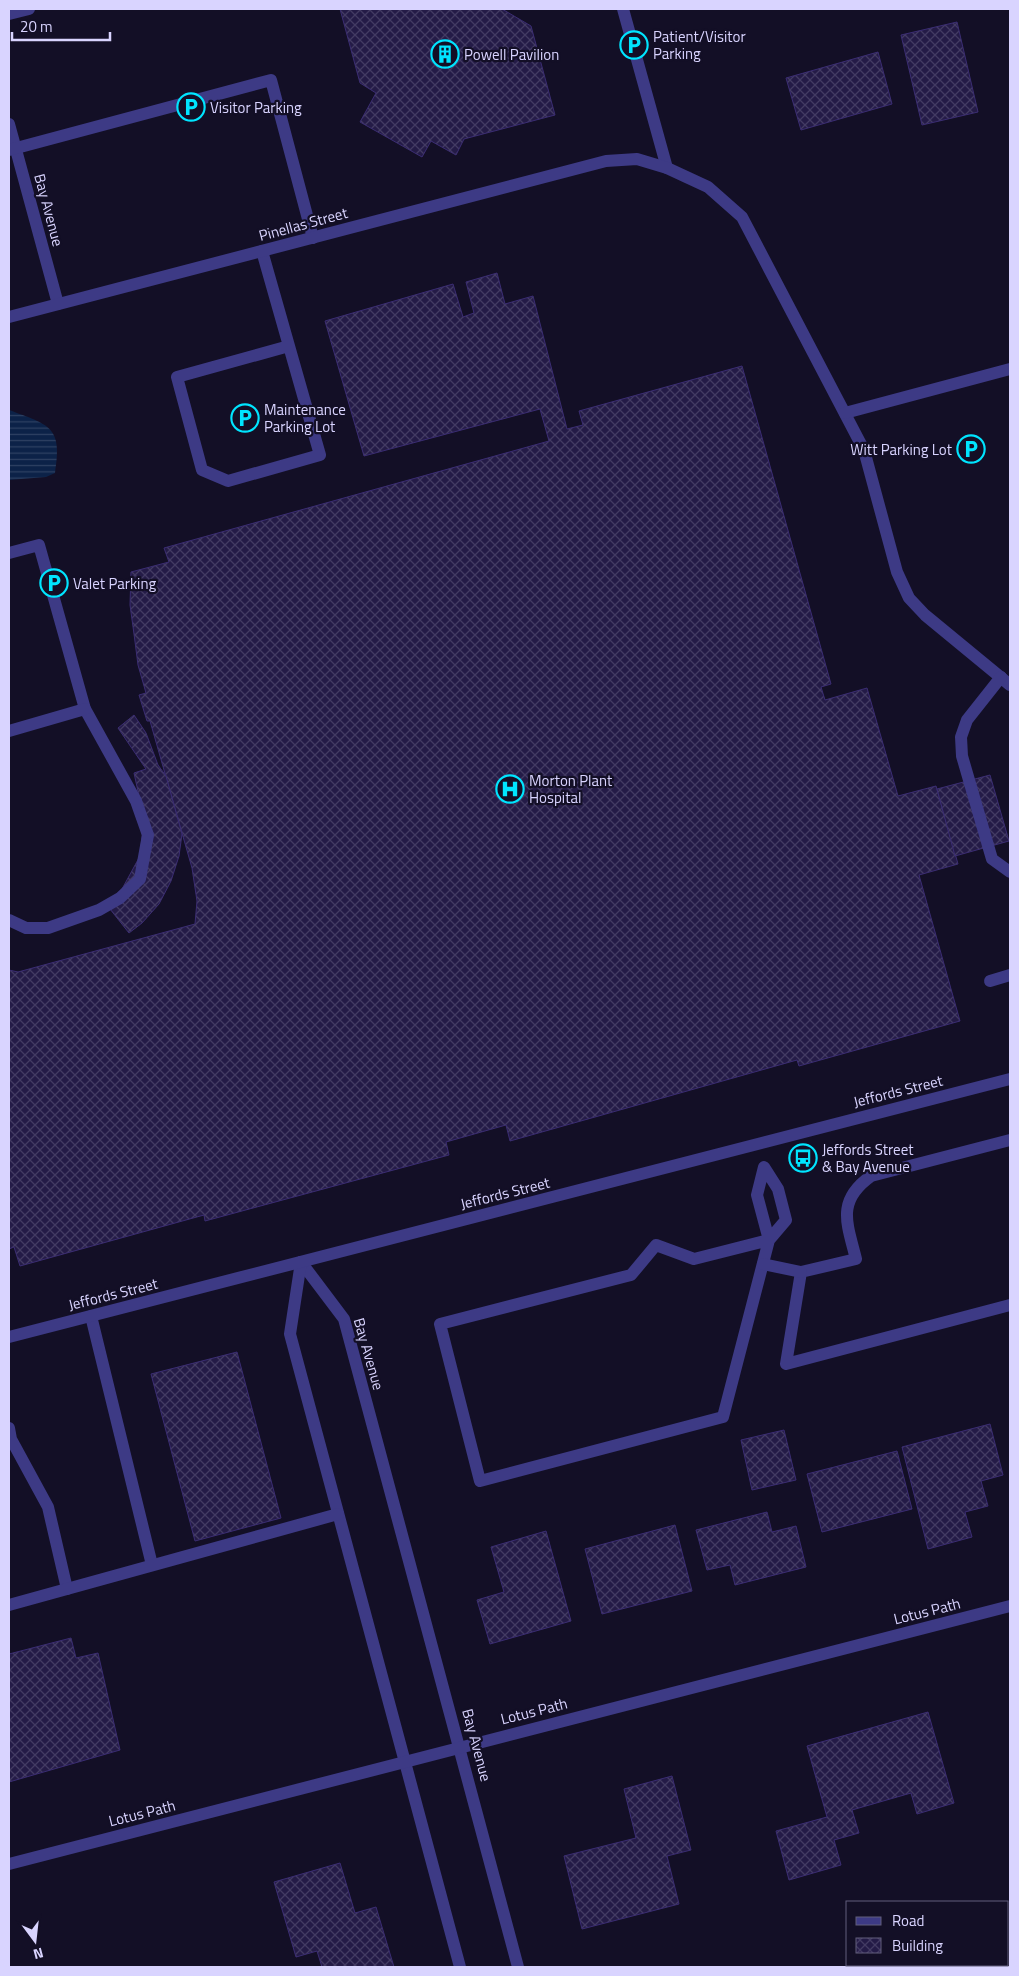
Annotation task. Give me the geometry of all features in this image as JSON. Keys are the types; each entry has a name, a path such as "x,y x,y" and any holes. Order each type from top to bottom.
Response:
{"street":[{"path":"9,14 29,9"},
{"path":"624,9 667,168"},
{"path":"12,149 271,80 313,238"},
{"name":"Bay Avenue","path":"9,124 12,149 58,304"},
{"name":"Pinellas Street","path":"9,317 606,161 637,159 667,168 708,187 742,217 864,450 897,572 909,598 925,615 1006,681"},
{"path":"262,251 320,455 228,481 202,470 177,377 289,346"},
{"path":"845,413 1010,370"},
{"path":"9,553 39,545 85,709 136,801 148,835 140,878 120,898 99,910 48,928 26,928 9,920"},
{"path":"1006,681 967,720 962,737 962,756 992,859 1010,872"},
{"path":"9,731 85,709"},
{"path":"990,981 1010,975"},
{"name":"Jeffords Street","path":"9,1337 1010,1079"},
{"path":"763,1264 801,1272 856,1259 846,1220 847,1204 857,1186 871,1176 1010,1140"},
{"path":"757,1144 764,1167 778,1189 786,1220 769,1240 723,1417 480,1481 440,1324 631,1275 656,1245 694,1259 769,1240"},
{"path":"764,1167 757,1195 769,1240"},
{"path":"301,1262 290,1334 460,1967"},
{"name":"Bay Avenue","path":"301,1262 344,1319 461,1747 518,1967"},
{"path":"801,1272 786,1364 1010,1305"},
{"path":"91,1316 152,1565"},
{"path":"9,1428 11,1439 48,1507 67,1589"},
{"path":"9,1605 338,1514"},
{"name":"Lotus Path","path":"9,1864 1010,1606"}],"water":[{"path":"9,410 43,424 55,436 57,457 55,473 46,477 9,480"}],"building":[{"name":"Powell Pavilion","path":"340,9 502,9 531,26 555,115 464,139 456,155 431,141 422,157 360,122 376,93 360,83"},
{"path":"957,22 978,112 922,125 901,35"},
{"path":"878,52 892,104 801,130 786,78"},
{"name":"Morton Plant Hospital","path":"497,273 505,304 533,296 567,429 583,425 579,411 742,366 831,684 821,687 825,700 867,688 898,796 936,786 958,864 919,875 960,1021 799,1066 797,1060 510,1141 506,1125 446,1142 449,1155 205,1221 204,1215 20,1266 14,1247 9,1249 9,970 18,972 195,924 197,901 192,868 150,721 147,721 139,695 146,693 138,665 130,605 131,572 169,562 164,548 549,441 540,409 364,456 325,321 453,284 463,317 474,313 466,282"},
{"path":"134,715 146,733 158,765 166,776 182,834 179,856 171,881 159,904 142,923 129,933 106,904 122,889 140,856 144,819 134,773 146,769 118,728"},
{"path":"990,775 1009,841 955,856 937,789"},
{"path":"237,1352 281,1518 195,1541 151,1374"},
{"path":"990,1424 1003,1475 981,1481 988,1506 965,1512 972,1537 928,1549 902,1447"},
{"path":"784,1430 796,1480 752,1490 741,1440"},
{"path":"897,1451 912,1509 822,1532 807,1474"},
{"path":"767,1512 772,1532 796,1526 806,1567 735,1585 730,1565 707,1570 696,1530"},
{"path":"675,1525 692,1591 602,1614 585,1549"},
{"path":"546,1531 571,1621 490,1644 477,1600 504,1592 491,1547"},
{"path":"71,1638 76,1658 98,1653 120,1750 9,1782 9,1654"},
{"path":"928,1712 954,1803 917,1814 911,1793 852,1810 859,1833 834,1840 841,1865 789,1880 776,1831 827,1817 807,1746"},
{"path":"672,1776 691,1850 667,1856 679,1904 582,1929 564,1856 636,1838 624,1789"},
{"path":"340,1863 355,1913 376,1907 394,1967 322,1967 317,1951 296,1957 274,1882"}],"place":[{"name":"Patient/Visitor Parking","path":"634,45"},
{"name":"Powell Pavilion","path":"445,54"},
{"name":"Visitor Parking","path":"191,107"},
{"name":"Maintenance Parking Lot","path":"245,418"},
{"name":"Witt Parking Lot","path":"971,449"},
{"name":"Valet Parking","path":"54,583"},
{"name":"Morton Plant Hospital","path":"510,789"},
{"name":"Jeffords Street & Bay Avenue","path":"803,1158"}]}
